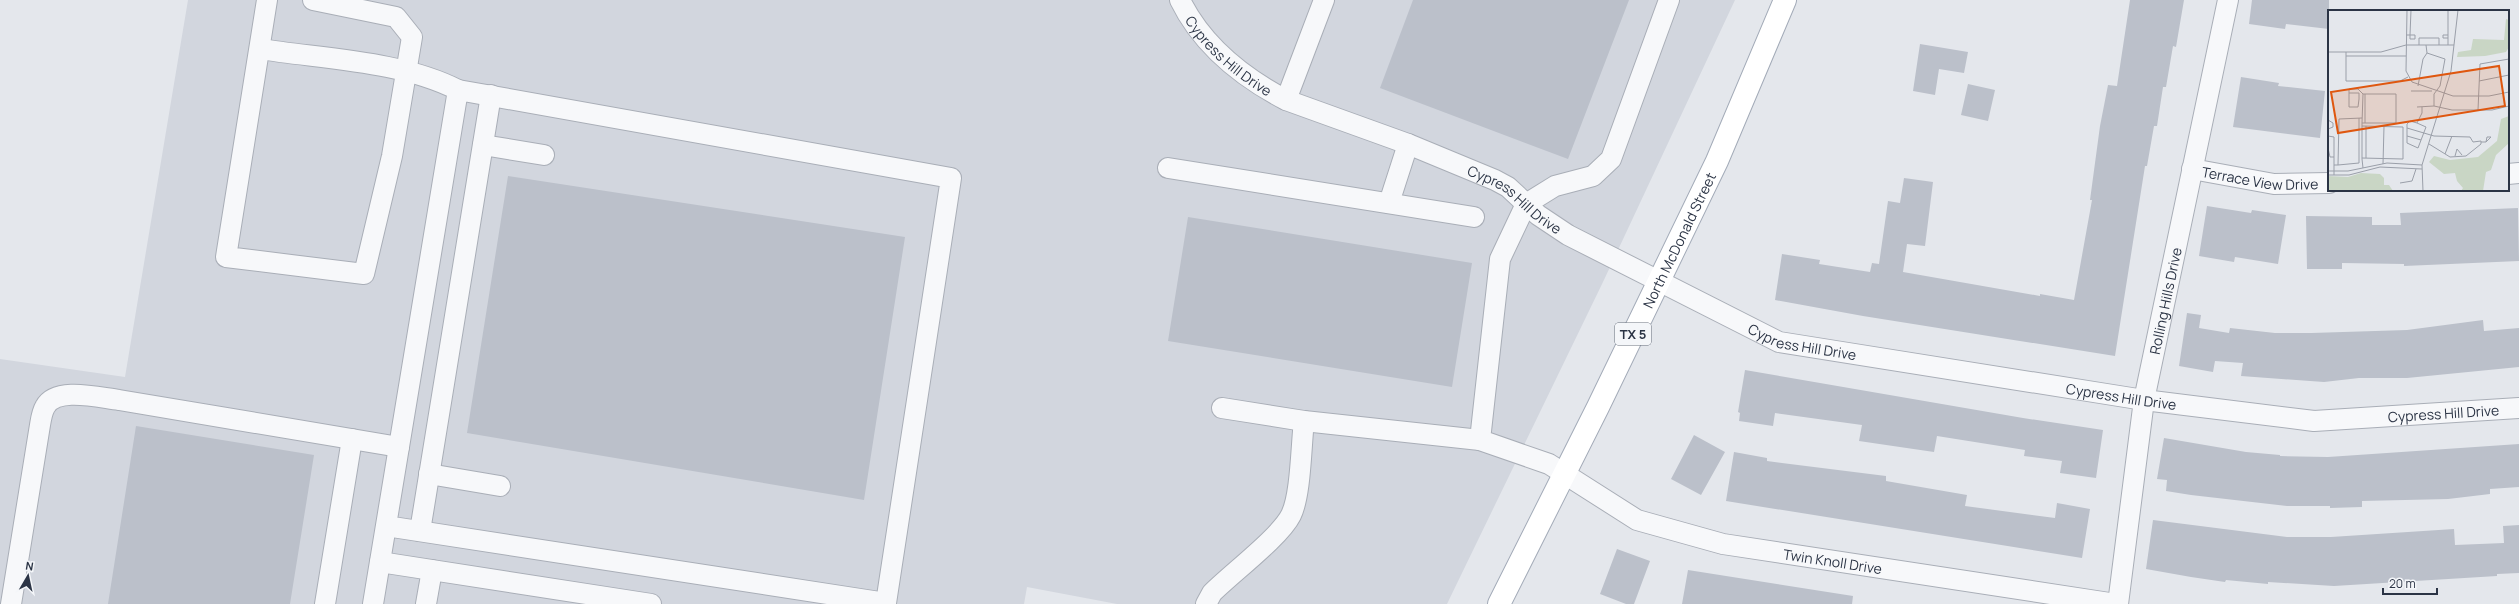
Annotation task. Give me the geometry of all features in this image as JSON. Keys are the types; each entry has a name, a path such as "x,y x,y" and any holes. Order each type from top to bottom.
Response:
{"main road":[{"name":"North McDonald Street","path":"1499,604 1565,473 1717,161 1785,0"}],"street":[{"path":"267,0 226,257 364,274 392,156 412,37 396,18 313,0"},
{"name":"Cypress Hill Drive","path":"1180,0 1205,39 1218,53 1253,82 1286,100 1408,144 1495,180 1508,187 1538,215 1568,235 1659,280 1778,342 2144,400 2314,422 2519,408"},
{"path":"1286,100 1324,0"},
{"path":"1480,440 1500,259 1526,204 1554,186 1593,176 1610,159 1669,0"},
{"name":"Rolling Hills Drive","path":"2117,604 2144,400 2228,0"},
{"path":"260,49 406,71 441,82 458,90 951,178 885,603 386,526"},
{"path":"374,604 458,90"},
{"path":"420,531 491,95"},
{"path":"483,144 544,155"},
{"path":"1389,203 1408,144"},
{"path":"1168,168 1474,217"},
{"name":"Terrace View Drive","path":"2192,169 2274,184 2328,183"},
{"path":"2509,174 2519,173"},
{"path":"11,604 40,425 45,406 58,396 74,394 119,400 399,447"},
{"name":"Twin Knoll Drive","path":"1222,408 1304,421 1480,440 1549,464 1637,520 1723,544 2117,604"},
{"path":"1206,604 1212,593 1280,530 1291,515 1296,496 1304,421"},
{"path":"325,604 352,439"},
{"path":"429,474 500,486"},
{"path":"380,562 651,604"},
{"path":"426,604 432,570"}],"shaded area":[{"path":"188,0 1735,0 1603,282 1447,604 1117,604 1027,587 1024,604 0,604 0,359 125,377"}],"building":[{"path":"1413,0 1629,0 1568,159 1380,88"},
{"path":"2130,0 2184,0 2176,47 2173,46 2166,87 2163,87 2157,126 2154,126 2147,166 2145,166 2115,356 1863,316 1775,300 1782,254 1820,260 1819,264 1870,272 1872,263 1879,264 1888,201 1900,203 1904,178 1933,182 1925,246 1907,244 1903,272 2040,296 2040,294 2074,300 2092,200 2090,200 2100,126 2108,85 2117,86"},
{"path":"2252,0 2329,0 2328,29 2286,24 2285,29 2249,24"},
{"path":"1920,44 1968,52 1964,73 1939,69 1935,95 1913,91"},
{"path":"2241,77 2279,83 2278,86 2325,91 2320,138 2233,127"},
{"path":"1968,84 1995,90 1988,121 1961,115"},
{"path":"508,176 905,237 864,500 467,433"},
{"path":"2207,206 2251,213 2252,210 2286,215 2278,264 2235,257 2234,262 2199,256"},
{"path":"2518,208 2519,261 2404,266 2404,264 2342,263 2342,269 2307,269 2306,216 2372,217 2372,225 2401,225 2400,213"},
{"path":"1188,217 1472,263 1452,387 1168,341"},
{"path":"2187,313 2201,315 2199,328 2229,333 2230,328 2275,333 2407,330 2483,320 2484,331 2519,328 2519,367 2407,378 2359,378 2324,382 2241,376 2243,363 2215,361 2213,372 2179,366"},
{"path":"1745,370 2023,418 2103,430 2096,478 2060,473 2062,461 2024,456 2025,450 1937,436 1934,452 1859,441 1862,425 1775,413 1773,426 1739,421 1740,413 1738,412"},
{"path":"136,426 314,455 290,604 108,604"},
{"path":"1694,435 1725,452 1701,495 1671,479"},
{"path":"2164,438 2246,452 2280,456 2328,457 2519,444 2519,487 2490,489 2490,494 2448,499 2362,501 2362,507 2330,508 2330,506 2287,506 2191,495 2166,491 2167,480 2157,479"},
{"path":"1734,452 1767,458 1767,461 1886,476 1886,481 1967,495 1965,506 2055,518 2057,503 2090,509 2082,558 1726,501"},
{"path":"2153,520 2287,537 2331,537 2454,529 2455,545 2504,543 2503,526 2519,525 2519,573 2497,574 2497,576 2334,586 2268,582 2268,584 2226,580 2225,582 2146,569"},
{"path":"1617,549 1650,561 1634,604 1626,604 1600,594"},
{"path":"1688,570 1853,596 1852,604 1682,604"}]}
